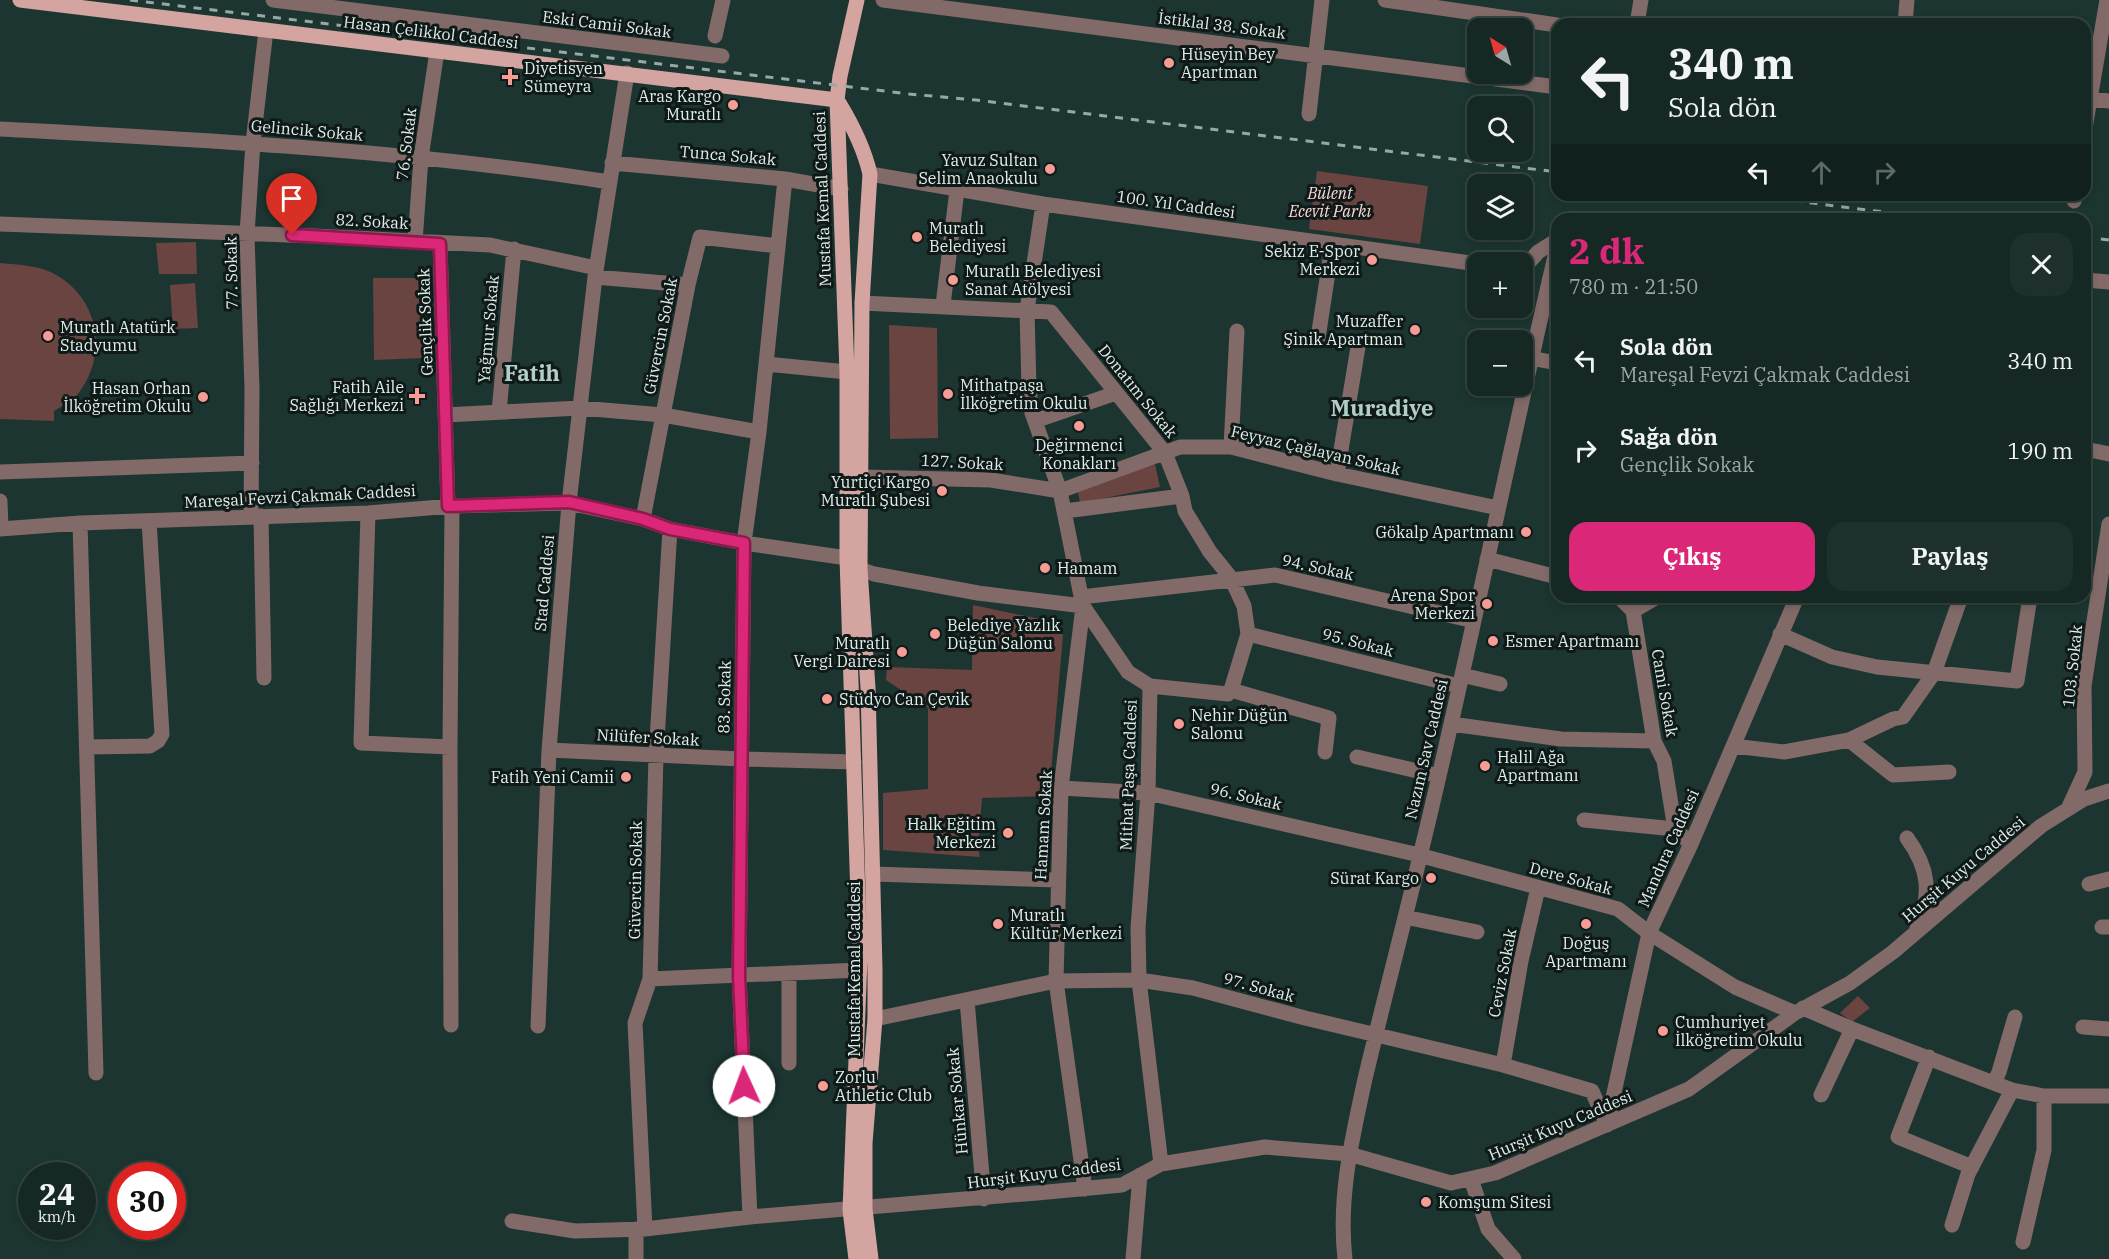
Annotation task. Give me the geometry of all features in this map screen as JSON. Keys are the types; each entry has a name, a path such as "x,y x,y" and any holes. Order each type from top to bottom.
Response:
{"main road":[{"name":"Hasan Çelikkol Caddesi","path":"20,0 837,100"},
{"path":"837,100 856,0"},
{"name":"Mustafa Kemal Caddesi","path":"837,100 847,372 847,558 854,762 863,786 873,874 875,1019 857,1210 871,1259"},
{"name":"Mustafa Kemal Caddesi","path":"837,100 852,124 866,157 870,180 862,303 860,569 868,688 863,786 856,1259"},
{"path":"840,156 852,154 866,157"},
{"path":"841,189 854,189 870,180"},
{"path":"847,558 860,569"},
{"path":"852,687 868,688"}],"street":[{"name":"Eski Camii Sokak","path":"273,0 722,56"},
{"path":"715,36 723,0"},
{"name":"İstiklal 38. Sokak","path":"883,0 1551,86"},
{"path":"1310,114 1322,0"},
{"path":"1384,0 1551,25"},
{"path":"1638,18 1641,0"},
{"path":"1906,18 1907,0"},
{"path":"2091,83 2107,0"},
{"name":"77. Sokak","path":"264,678 252,463 247,234 254,143 267,30"},
{"name":"76. Sokak","path":"415,242 421,158 437,51"},
{"name":"Stad Caddesi","path":"538,1026 549,750 569,502 596,273 627,73"},
{"path":"2091,99 2109,102"},
{"name":"Gelincik Sokak","path":"0,129 254,143 521,168 609,182"},
{"name":"Tunca Sokak","path":"612,163 785,179 841,189"},
{"name":"83. Sokak","path":"750,1217 739,976 744,543 759,432 785,179"},
{"name":"100. Yıl Caddesi","path":"870,180 957,190 1467,262"},
{"path":"943,305 957,190"},
{"name":"Mithat Paşa Caddesi","path":"1043,204 1027,310 1029,389 1032,413 1060,490 1082,602 1128,672 1150,686 1148,793 1138,928 1139,980 1161,1164"},
{"name":"82. Sokak","path":"0,224 490,245 514,249 596,273 688,285"},
{"name":"Güvercin Sokak","path":"643,519 688,285 700,237 778,246"},
{"name":"Gençlik Sokak","path":"440,244 450,506"},
{"path":"1533,258 1551,244"},
{"name":"Yağmur Sokak","path":"499,412 514,249"},
{"path":"1318,338 1331,253"},
{"path":"1533,272 1551,276"},
{"name":"Nazım Sav Caddesi","path":"1533,346 1551,276"},
{"path":"2091,280 2109,282"},
{"path":"862,303 1027,310"},
{"name":"Donatım Sokak","path":"1027,310 1051,312 1165,453 1182,496 1185,511 1210,552 1232,578 1244,606 1248,634 1230,692"},
{"path":"1231,447 1237,331"},
{"path":"1337,474 1359,341"},
{"path":"1533,359 1551,362"},
{"path":"766,364 847,372"},
{"path":"1035,421 1116,393"},
{"name":"Nazım Sav Caddesi","path":"1345,1259 1342,1232 1348,1154 1451,724 1522,396"},
{"path":"445,415 580,408 663,415 759,432"},
{"name":"Feyyaz Çağlayan Sokak","path":"1060,490 1180,447 1231,447 1337,474 1498,508"},
{"path":"2091,450 2109,454"},
{"path":"0,472 252,463"},
{"name":"127. Sokak","path":"861,477 991,480 1060,490"},
{"path":"1065,511 1182,496"},
{"path":"0,501 1,529"},
{"name":"Mareşal Fevzi Çakmak Caddesi","path":"1,529 80,523 368,513 450,506 569,502 643,519 670,529 744,543 847,558"},
{"path":"450,506 451,1025"},
{"path":"368,513 361,743 450,747"},
{"path":"88,747 150,746 158,741 162,734 148,521"},
{"path":"80,523 96,1073"},
{"name":"103. Sokak","path":"2068,809 2085,772 2084,686 2109,524"},
{"name":"Güvercin Sokak","path":"636,1259 641,1229 635,1023 650,979 656,756 670,529"},
{"path":"1487,559 1551,575"},
{"name":"94. Sokak","path":"860,569 874,574 978,593 1082,602 1232,578 1275,575 1474,621"},
{"name":"Hamam Sokak","path":"1082,602 1061,788 1056,981 1084,1189"},
{"path":"1625,603 1633,611 1647,603"},
{"name":"Mandıra Caddesi","path":"1607,1125 1649,933 1691,844 1794,603"},
{"path":"1733,746 1784,752 1849,740 1893,719 1903,717 1934,673 1959,603"},
{"path":"1780,634 1832,657 1877,667 2017,681 2029,603"},
{"name":"Cami Sokak","path":"1633,611 1654,741 1664,761 1675,829"},
{"name":"95. Sokak","path":"1248,634 1461,680 1500,684"},
{"path":"1150,686 1230,692 1329,718 1325,752"},
{"path":"1451,724 1561,739 1654,741"},
{"path":"1849,740 1893,775 1949,772"},
{"name":"Nilüfer Sokak","path":"549,750 854,762"},
{"path":"1357,757 1439,776"},
{"name":"96. Sokak","path":"1061,788 1148,793 1420,856"},
{"name":"Hurşit Kuyu Caddesi","path":"512,1221 575,1231 641,1229 750,1217 984,1199 1122,1185 1161,1164 1265,1147 1348,1154 1452,1183 1495,1173 1689,1089 1799,1010 1850,983 1893,952 2041,826 2084,799 2109,791"},
{"path":"1584,820 1675,829 1691,844"},
{"path":"1908,838 1924,866 1926,887 1925,910 1914,934"},
{"name":"Dere Sokak","path":"1420,856 1618,909 1649,933 1735,987 1929,1057 2012,1090 2044,1096 2109,1096"},
{"path":"873,874 1058,880"},
{"path":"2089,884 2109,879"},
{"name":"Ceviz Sokak","path":"1503,1065 1521,961 1538,888"},
{"path":"1405,917 1477,932"},
{"path":"650,979 860,970"},
{"path":"789,973 789,1063"},
{"name":"97. Sokak","path":"875,1019 1056,981 1139,980 1193,988 1305,1018 1503,1065 1592,1091 1607,1125"},
{"name":"Hünkar Sokak","path":"967,1000 984,1199"},
{"path":"1994,1083 2015,1017"},
{"path":"2083,1027 2109,1029"},
{"path":"1821,1095 1852,1029"},
{"path":"1929,1057 1898,1137 1972,1167"},
{"path":"1952,1225 1972,1167 2012,1090"},
{"path":"2023,1242 2044,1150 2044,1096"},
{"path":"1132,1259 1140,1175"},
{"path":"1471,1179 1488,1229 1514,1259"}],"green space":[{"name":"Bülent Ecevit Parkı","path":"1317,171 1428,186 1420,244 1309,229"},
{"path":"196,242 197,274 159,274 156,243"},
{"name":"Muratlı Atatürk Stadyumu","path":"0,263 37,268 58,276 83,300 91,315 96,347 93,364 87,380 77,395 54,411 54,421 0,419"},
{"path":"373,278 422,278 423,358 374,360"},
{"path":"195,283 198,328 173,329 170,285"},
{"path":"889,325 937,328 938,438 890,439"},
{"path":"1155,464 1160,487 1080,503 1077,487"},
{"path":"973,605 1040,619 1063,635 1049,796 982,798 978,849 980,857 883,850 883,793 928,789 928,708 886,680 887,667 972,670"},
{"path":"1858,996 1870,1008 1852,1022 1840,1013"}],"railway":[{"path":"130,0 909,94 976,100 1551,171"},
{"path":"1795,201 1892,213"},
{"path":"2091,238 2109,240"}],"place":[{"name":"Hüseyin Bey Apartman","path":"1169,63"},
{"name":"Diyetisyen Sümeyra","path":"510,77"},
{"name":"Aras Kargo Muratlı","path":"733,105"},
{"name":"Yavuz Sultan Selim Anaokulu","path":"1050,169"},
{"name":"Muratlı Belediyesi","path":"917,237"},
{"name":"Sekiz E-Spor Merkezi","path":"1372,260"},
{"name":"Muratlı Belediyesi Sanat Atölyesi","path":"953,280"},
{"name":"Muzaffer Şinik Apartman","path":"1415,330"},
{"name":"Muratlı Atatürk Stadyumu","path":"48,336"},
{"name":"Mithatpaşa İlköğretim Okulu","path":"948,394"},
{"name":"Fatih Aile Sağlığı Merkezi","path":"417,396"},
{"name":"Hasan Orhan İlköğretim Okulu","path":"203,397"},
{"name":"Değirmenci Konakları","path":"1079,426"},
{"name":"Yurtiçi Kargo Muratlı Şubesi","path":"942,491"},
{"name":"Gökalp Apartmanı","path":"1526,532"},
{"name":"Hamam","path":"1045,568"},
{"name":"Arena Spor Merkezi","path":"1487,604"},
{"name":"Belediye Yazlık Düğün Salonu","path":"935,634"},
{"name":"Esmer Apartmanı","path":"1493,641"},
{"name":"Muratlı Vergi Dairesi","path":"902,652"},
{"name":"Stüdyo Can Çevik","path":"827,699"},
{"name":"Nehir Düğün Salonu","path":"1179,724"},
{"name":"Halil Ağa Apartmanı","path":"1485,766"},
{"name":"Fatih Yeni Camii","path":"626,777"},
{"name":"Halk Eğitim Merkezi","path":"1008,833"},
{"name":"Sürat Kargo","path":"1431,878"},
{"name":"Muratlı Kültür Merkezi","path":"998,924"},
{"name":"Doğuş Apartmanı","path":"1586,924"},
{"name":"Cumhuriyet İlköğretim Okulu","path":"1663,1031"},
{"name":"Zorlu Athletic Club","path":"823,1086"},
{"name":"Komşum Sitesi","path":"1426,1202"}],"district":[{"name":"Fatih","path":"532,372"},
{"name":"Muradiye","path":"1382,407"}],"route":[{"path":"292,235 440,244 448,506 569,502 643,519 670,529 744,543 739,976 744,1086"}]}
